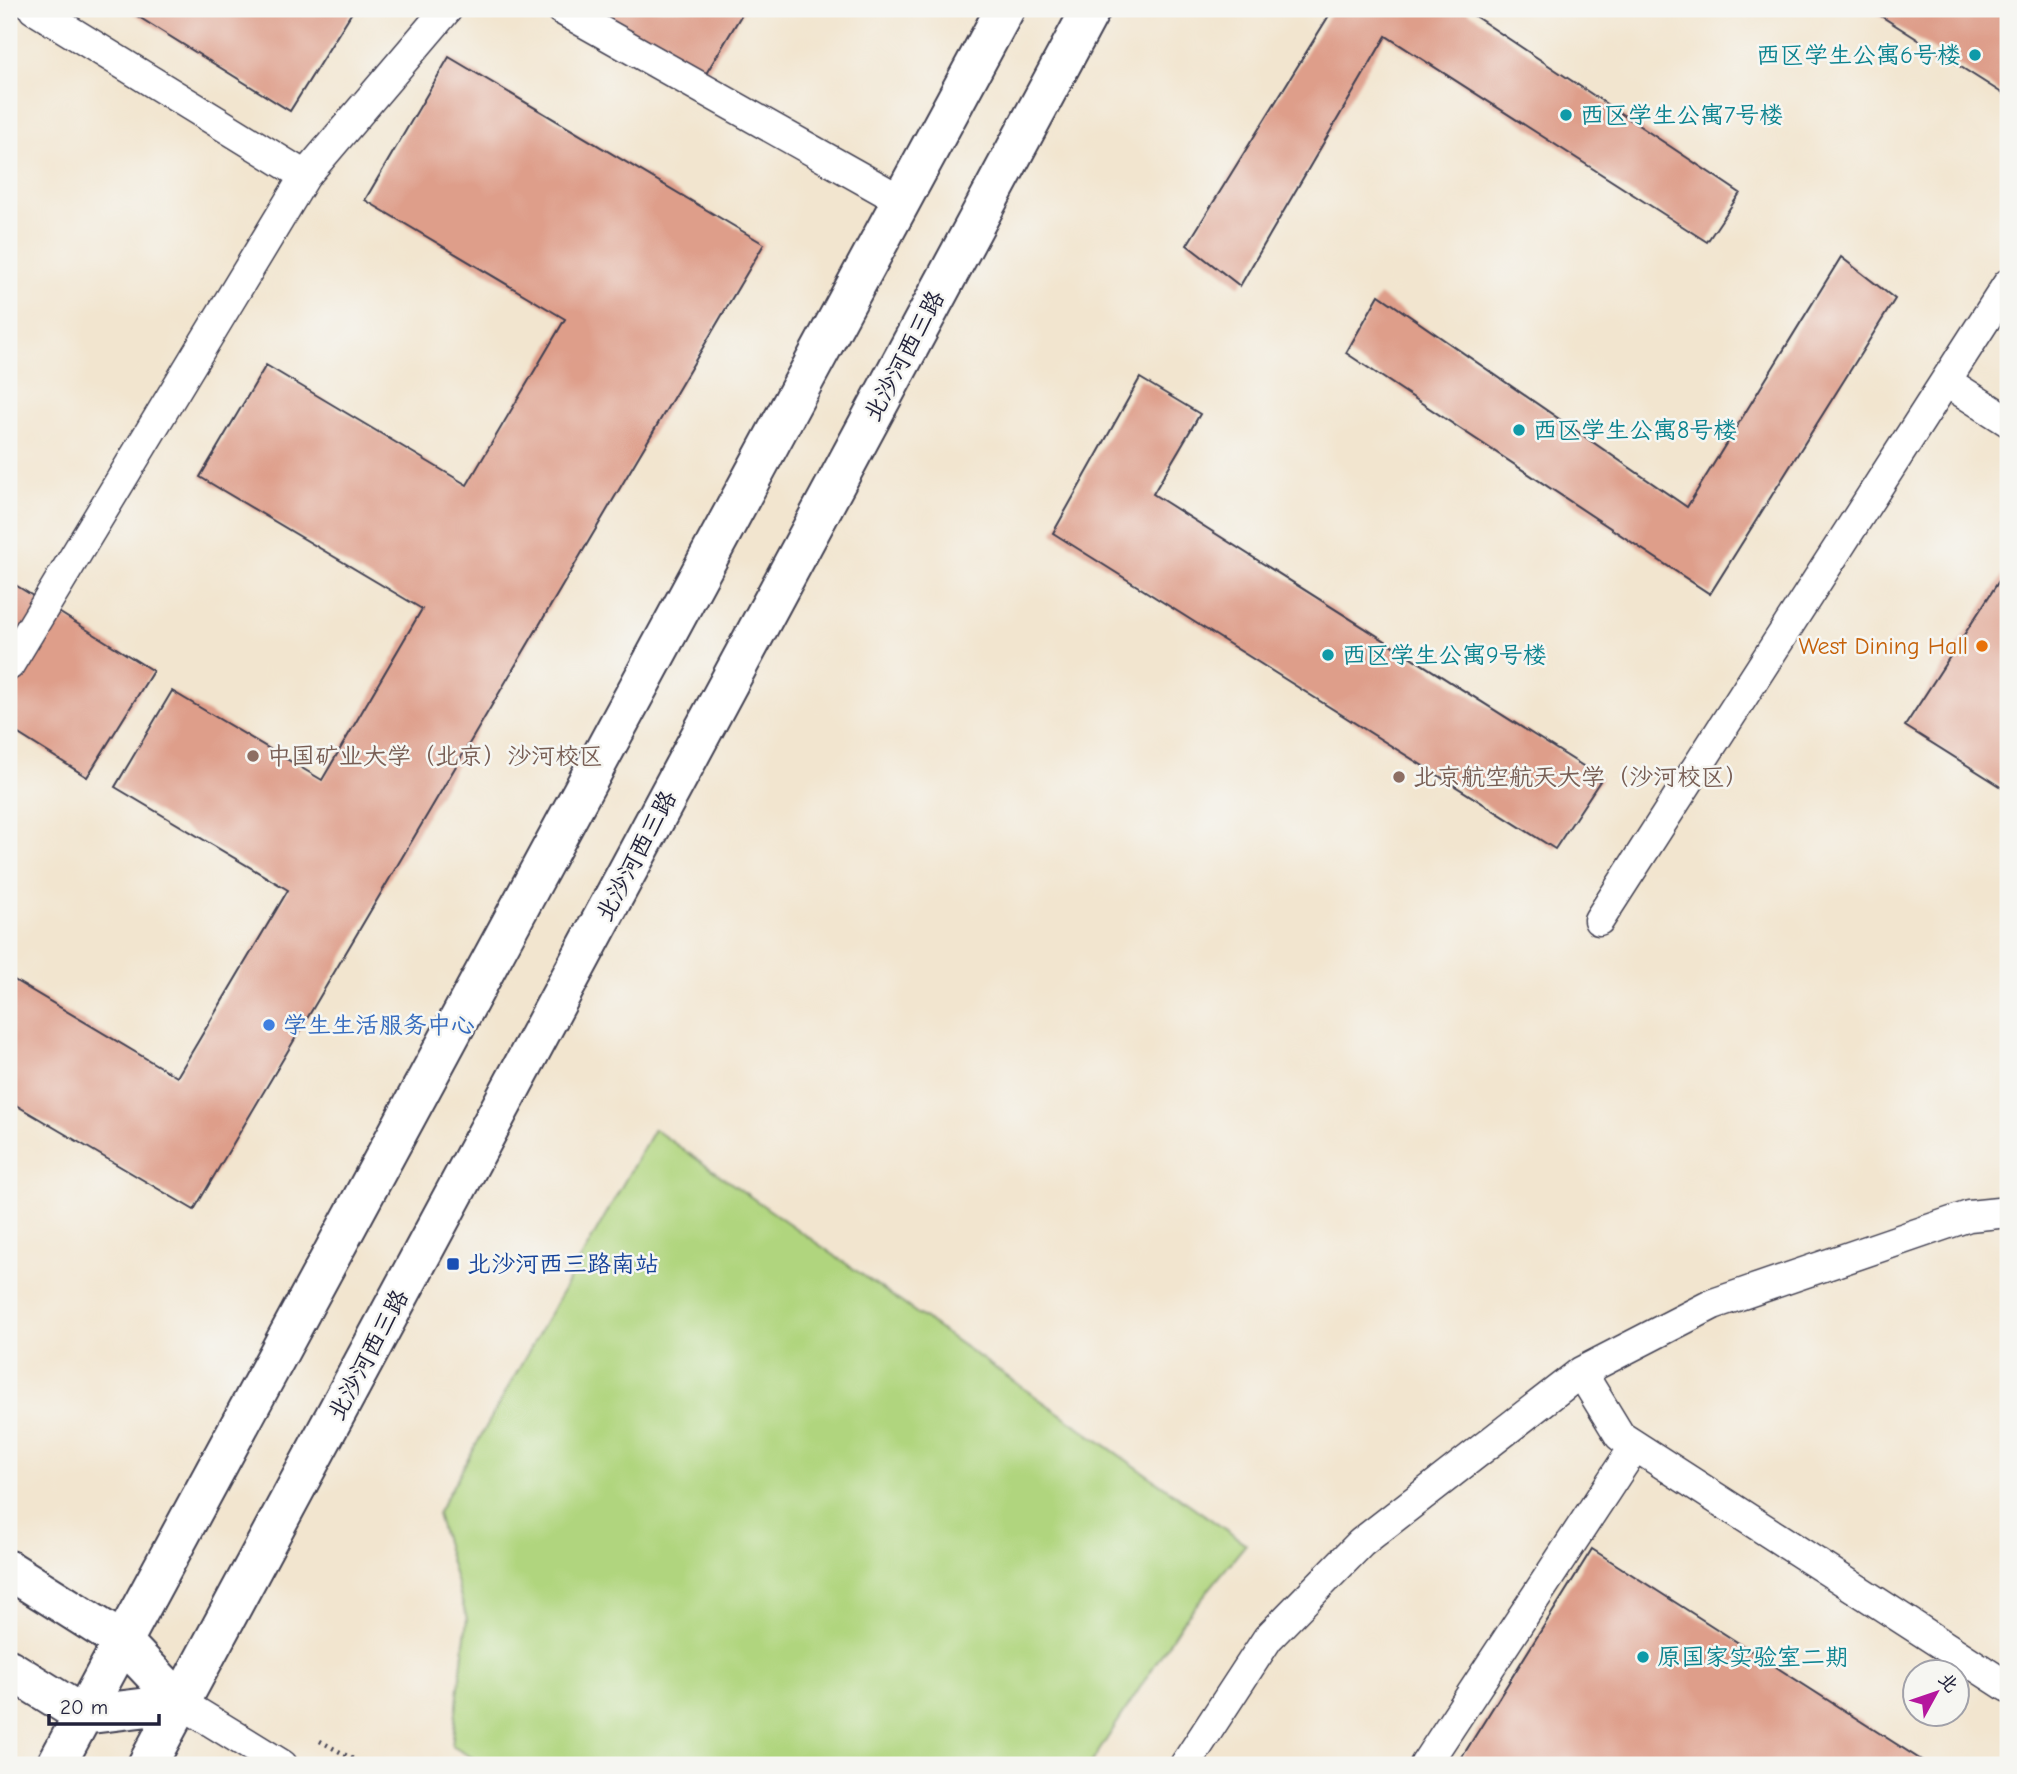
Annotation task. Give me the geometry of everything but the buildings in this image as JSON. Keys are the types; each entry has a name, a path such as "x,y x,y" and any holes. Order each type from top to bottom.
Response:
{"street":[{"path":"34,9 304,176"},
{"path":"9,665 304,176 447,9"},
{"path":"561,9 902,201"},
{"path":"56,1765 1005,9"},
{"name":"北沙河西三路","path":"147,1765 1091,9"},
{"path":"1599,920 2008,284"},
{"path":"1947,382 2008,421"},
{"path":"1185,1765 1268,1638 1361,1544 1581,1372 1713,1304 1969,1216 2008,1212"},
{"path":"1581,1372 1620,1436 2008,1687"},
{"path":"1425,1765 1636,1447"},
{"path":"9,1570 123,1642 181,1703 282,1765"},
{"path":"9,1669 83,1715 181,1703"}],"path":[{"path":"320,1741 363,1765"}],"green space":[{"path":"654,1129 1246,1544 1183,1621 1090,1765 485,1765 452,1746 467,1619 437,1514"}],"place":[{"name":"西区学生公寓6号楼","path":"1975,55"},
{"name":"西区学生公寓7号楼","path":"1566,115"},
{"name":"西区学生公寓8号楼","path":"1519,430"},
{"name":"West Dining Hall","path":"1982,646"},
{"name":"西区学生公寓9号楼","path":"1328,655"},
{"name":"中国矿业大学（北京）沙河校区","path":"253,756"},
{"name":"北京航空航天大学（沙河校区）","path":"1399,777"},
{"name":"学生生活服务中心","path":"269,1025"},
{"name":"北沙河西三路南站","path":"453,1264"},
{"name":"原国家实验室二期","path":"1643,1657"}]}
